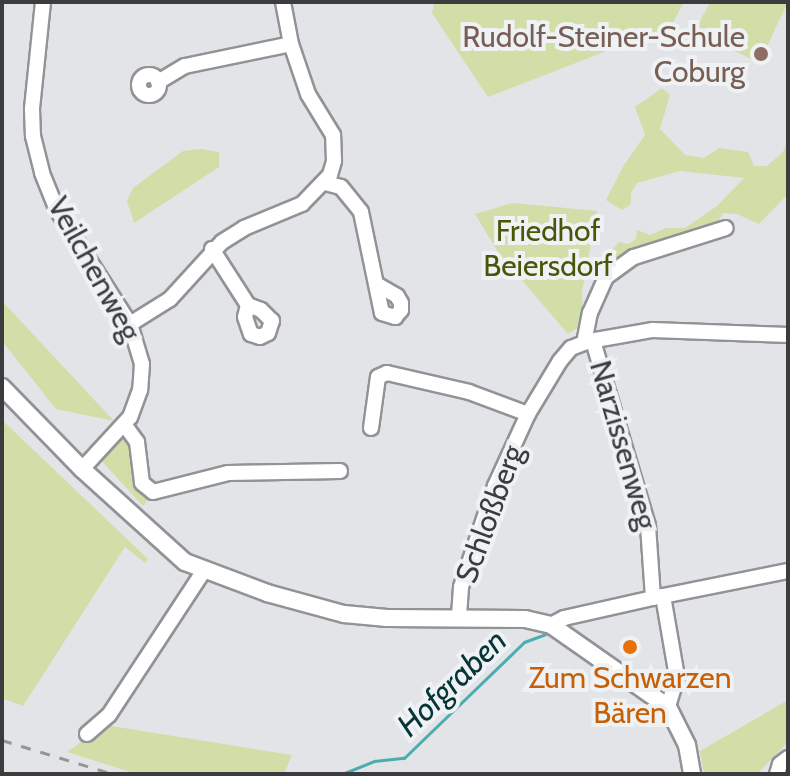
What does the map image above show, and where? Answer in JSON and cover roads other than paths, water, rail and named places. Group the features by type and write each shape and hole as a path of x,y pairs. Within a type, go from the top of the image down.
{"street":[{"name":"Veilchenweg","path":"43,2 32,109 33,136 42,173 57,210 130,324 142,364 136,404 124,424 82,469"},
{"path":"130,324 170,299 212,249 244,228 302,204 325,183 334,161 333,135 324,116 311,103 291,44 283,2"},
{"path":"158,82 185,66 291,44"},
{"path":"325,183 341,187 361,212 378,285"},
{"path":"726,228 634,257 606,277 590,313 588,342 653,330 788,335"},
{"path":"212,249 248,305"},
{"name":"Schloßberg","path":"459,616 461,587 495,486 528,414 560,361 571,348 588,342"},
{"name":"Narzissenweg","path":"588,342 648,526 658,597 677,677 668,707"},
{"name":"Schloßberg","path":"371,428 378,377 387,373 469,392 528,414"},
{"path":"4,389 159,542 203,572 344,614 387,618 459,616 525,619 551,625 668,707 687,745 692,774"},
{"path":"124,424 137,442 142,483 153,492 228,473 340,471"},
{"path":"551,625 564,618 788,571"},
{"path":"87,734 109,715 203,572"},
{"path":"777,774 780,764 788,758"}],"waterway":[{"name":"Hofgraben","path":"342,774 374,761 404,758 524,642 546,634"}],"railway":[{"path":"2,740 113,774"}],"place":[{"name":"Rudolf-Steiner-Schule Coburg","path":"761,54"},
{"name":"Zum Schwarzen Bären","path":"630,647"}],"park label":[{"name":"Friedhof Beiersdorf","path":"548,248"}]}
